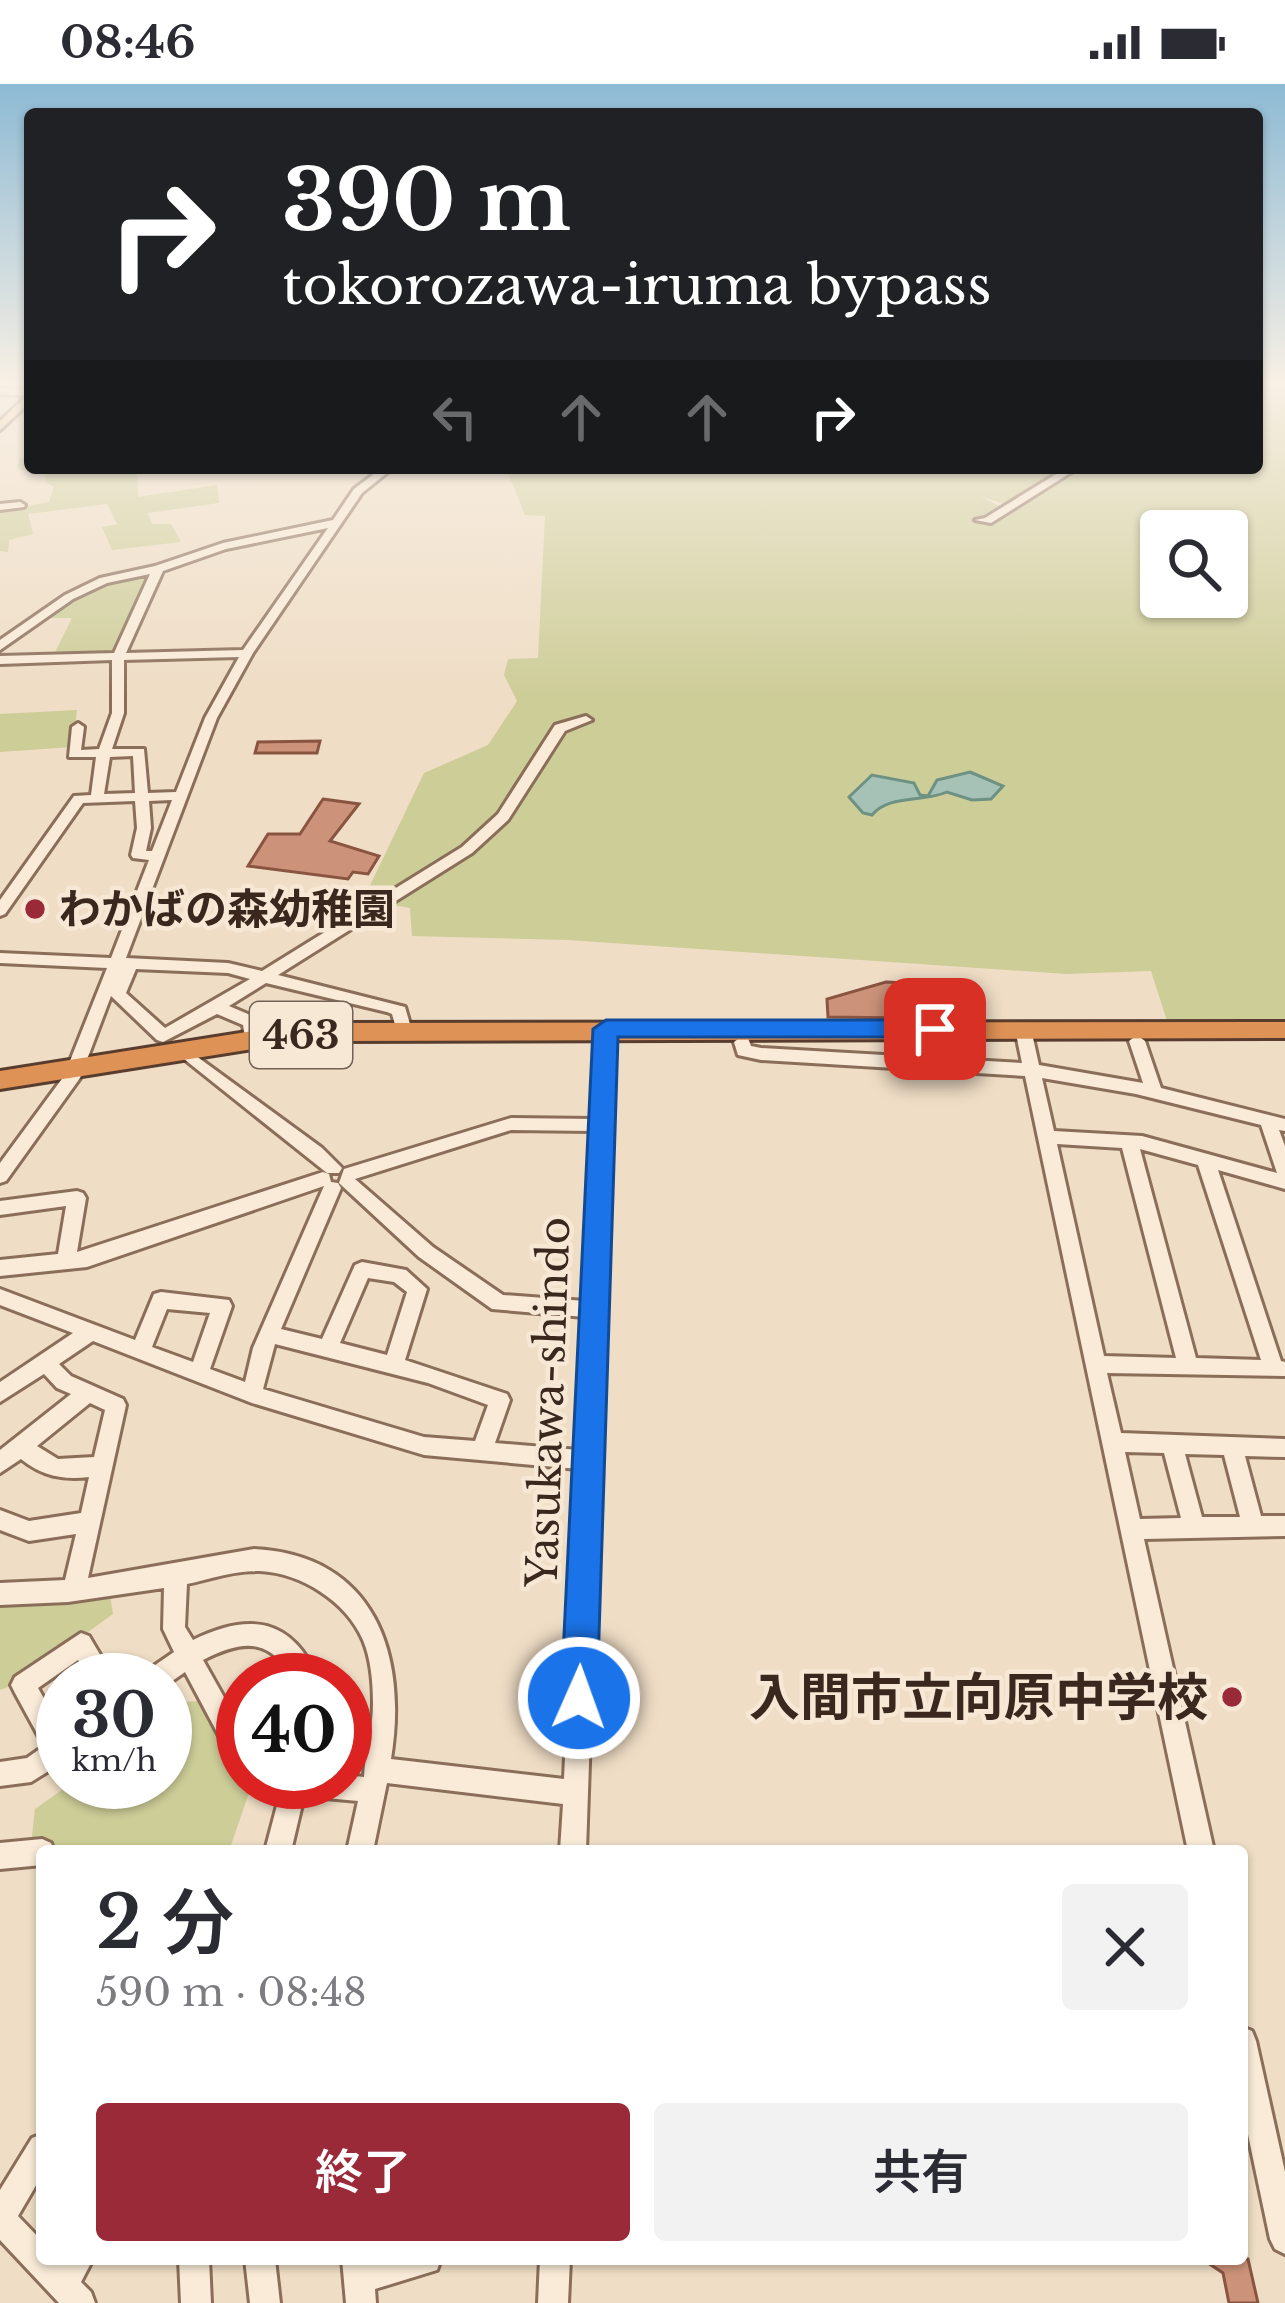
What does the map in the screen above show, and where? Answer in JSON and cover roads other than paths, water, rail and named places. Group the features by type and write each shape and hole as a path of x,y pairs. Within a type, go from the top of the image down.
{"highway":[{"name":"463","path":"0,1080 343,1044 606,1035 742,1042 1285,1030"},
{"name":"463","path":"0,1090 252,1040 404,1031 1285,1041"}],"street":[{"path":"0,1176 74,1074 121,965 156,856 211,718 247,653 360,490"},
{"path":"980,520 987,521 1038,490"},
{"path":"0,507 20,505"},
{"path":"0,646 85,588 223,546 339,522"},
{"path":"97,799 104,751 118,713 118,657 158,569"},
{"path":"0,661 247,653"},
{"path":"121,965 118,994 163,1036 466,850 503,817 560,728 586,720"},
{"path":"78,727 74,754 139,752 144,828 138,855 156,856"},
{"path":"0,911 79,799 180,796"},
{"path":"0,958 192,965 266,976 399,1011 404,1031"},
{"path":"216,1007 251,1022 252,1040"},
{"name":"Yasukawa-shindo","path":"573,1845 606,1035"},
{"path":"1025,1035 1200,1845"},
{"path":"1137,1041 1154,1094"},
{"path":"742,1042 744,1051 761,1054 1032,1070 1154,1094 1277,1124 1285,1171"},
{"path":"192,1059 235,1095 297,1134 337,1178 426,1252 499,1303 594,1310"},
{"path":"0,1268 66,1262 144,1242 229,1208 511,1124 601,1125"},
{"path":"1045,1137 1129,1142 1285,1182"},
{"path":"1129,1142 1187,1366"},
{"path":"1096,1364 1280,1369 1207,1161"},
{"path":"252,1394 268,1334 337,1178"},
{"path":"0,1208 77,1198 66,1262"},
{"path":"328,1348 362,1270 399,1275 417,1289 394,1364"},
{"path":"0,1297 252,1394 424,1446 587,1460"},
{"path":"140,1352 161,1300 222,1306 199,1373"},
{"path":"0,1393 88,1333"},
{"path":"268,1334 394,1364 500,1400 481,1452"},
{"path":"45,1362 64,1382 116,1405 75,1587"},
{"path":"0,1463 88,1393"},
{"path":"1113,1442 1285,1448"},
{"path":"1172,1444 1194,1528"},
{"path":"22,1446 42,1466 56,1472 101,1466"},
{"path":"1232,1446 1253,1527"},
{"path":"0,1520 29,1531 89,1522"},
{"path":"1132,1529 1285,1526"},
{"path":"0,1594 176,1575 252,1560 276,1562 315,1576 347,1599 373,1636 385,1679 386,1717 361,1845"},
{"path":"176,1575 174,1628 187,1653"},
{"path":"190,1653 225,1634 251,1634 292,1653"},
{"path":"192,1661 216,1705"},
{"path":"36,1676 23,1685 36,1707"},
{"path":"0,1774 36,1766"},
{"path":"374,1780 575,1793"},
{"path":"279,1845 285,1809"},
{"path":"0,1856 36,1853"},
{"path":"1248,2063 1278,2173 1285,2239"},
{"path":"36,2158 0,2218 36,2249"},
{"path":"194,2265 196,2303"},
{"path":"261,2265 265,2303"},
{"path":"359,2280 407,2265"},
{"path":"554,2303 555,2265"}],"place":[{"name":"わかばの森幼稚園","path":"35,909"},
{"name":"入間市立向原中学校","path":"1232,1697"}]}
